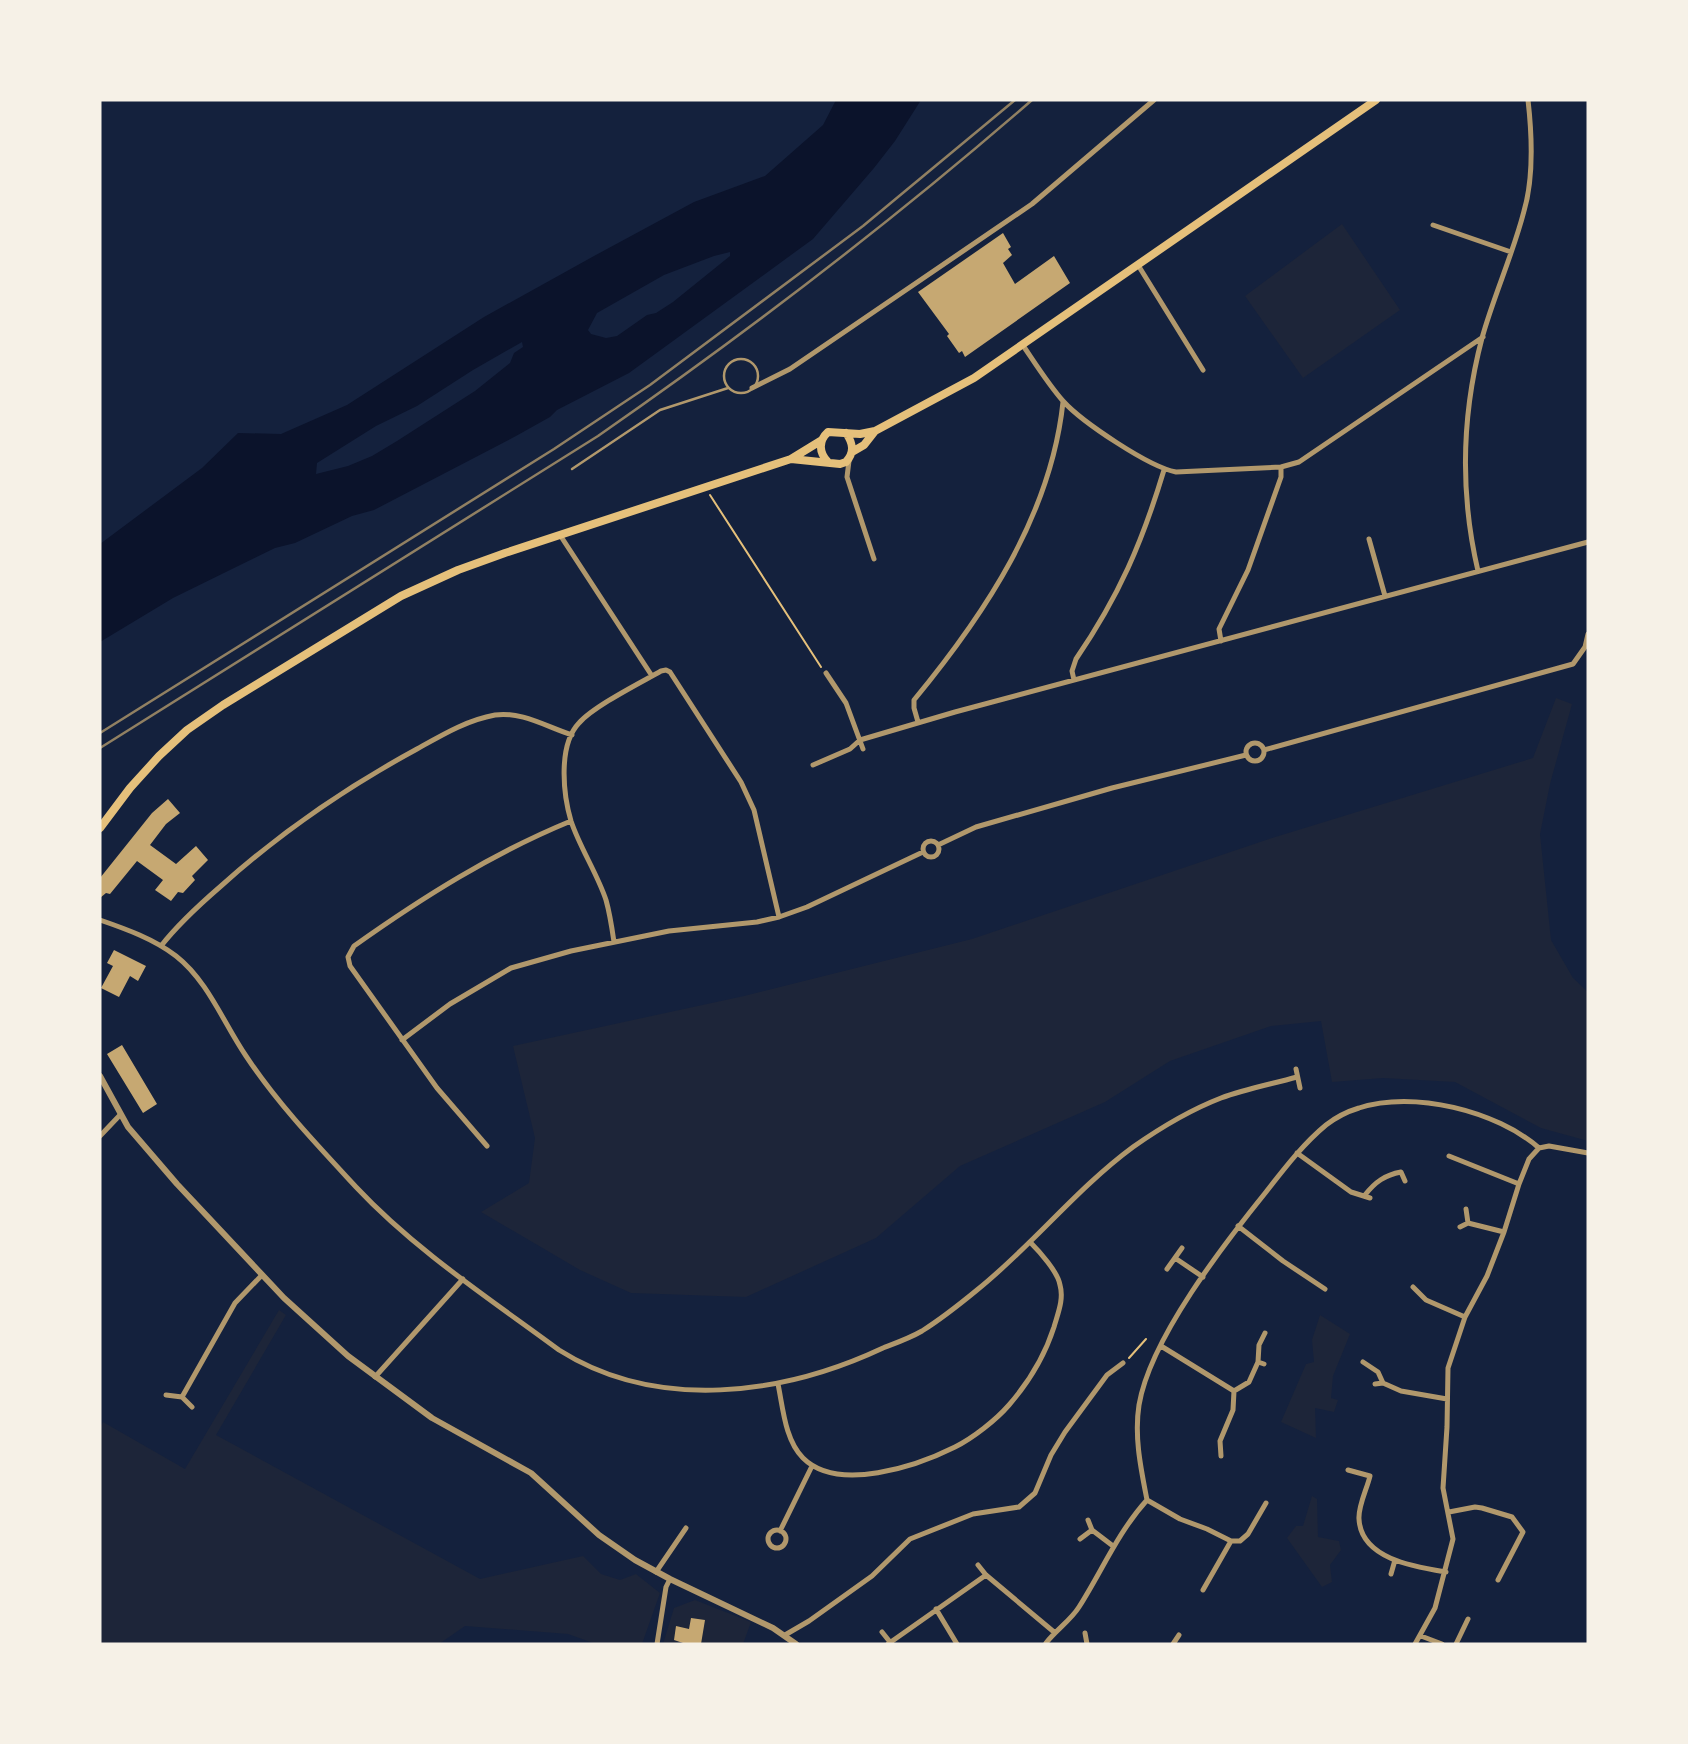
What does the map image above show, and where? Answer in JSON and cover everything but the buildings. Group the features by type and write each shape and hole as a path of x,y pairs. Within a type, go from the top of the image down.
{"main road":[{"path":"791,459 843,463 876,431 962,386 1376,100"},
{"path":"100,828 130,788 187,730 223,705 410,592 458,570 791,459 822,440 828,432 876,431"},
{"path":"846,433 851,442 851,456"},
{"path":"822,440 822,454 831,463"}],"street":[{"path":"752,388 801,362 1032,204 1154,100"},
{"path":"1478,571 1467,513 1466,463 1472,383 1483,337 1525,209 1530,164 1528,100"},
{"path":"1433,225 1511,252"},
{"path":"1138,265 1203,370"},
{"path":"1022,344 1063,402 1145,461 1164,470 1176,472 1281,467 1299,462 1483,337"},
{"path":"918,722 914,700 982,611 1022,539 1045,485 1056,447 1063,402"},
{"path":"851,456 847,477 874,559"},
{"path":"831,463 847,477"},
{"path":"1221,640 1219,629 1248,570 1281,477 1281,467"},
{"path":"1074,680 1072,671 1076,659 1123,582 1147,526 1164,470"},
{"path":"560,535 652,676"},
{"path":"1369,539 1385,596"},
{"path":"813,765 850,749 860,740 918,722 1588,542"},
{"path":"1264,750 1565,667 1573,664 1586,648 1588,634"},
{"path":"614,942 606,900 571,821 565,788 566,752 578,724 661,671 670,672 741,782 754,810 779,917"},
{"path":"826,673 846,703 863,749"},
{"path":"161,946 178,924 243,866 321,807 384,767 463,724 497,715 516,715 572,735"},
{"path":"1252,743 1261,745 1264,750 1262,758 1257,761 1252,761 1246,755 1247,746 1252,743"},
{"path":"939,845 976,827 1112,788 1246,755"},
{"path":"487,1146 437,1088 349,966 348,957 354,946 414,903 528,839 571,821"},
{"path":"932,840 939,845 939,852 933,857 926,856 923,852 926,841 932,840"},
{"path":"402,1040 450,1004 511,968 571,951 669,931 757,922 779,917 807,907 923,852"},
{"path":"102,921 161,946 177,956 190,969 247,1059 304,1129 358,1189 414,1241 581,1363 623,1379 660,1388 706,1391 778,1384 850,1364 922,1331 978,1289 1134,1147 1181,1117 1222,1098 1297,1077"},
{"path":"1296,1069 1300,1088"},
{"path":"100,1076 120,1115 177,1184 262,1275 333,1343 432,1418 531,1473 599,1535 656,1572 785,1634 796,1644"},
{"path":"1266,1503 1248,1534 1240,1541 1231,1541 1180,1519 1147,1500 1139,1462 1139,1404 1161,1346 1177,1317 1238,1226 1297,1153 1328,1124 1357,1108 1379,1103 1405,1102 1452,1107 1485,1116 1539,1147 1549,1146 1588,1153"},
{"path":"100,1136 120,1115"},
{"path":"1415,1644 1422,1636 1435,1608 1453,1539 1443,1488 1448,1368 1465,1317 1487,1276 1529,1159 1539,1147"},
{"path":"1297,1153 1351,1192 1367,1197 1378,1181 1388,1175 1401,1172 1405,1181"},
{"path":"1449,1156 1519,1184"},
{"path":"1455,1168 1458,1160"},
{"path":"1466,1209 1468,1223"},
{"path":"1460,1227 1468,1223 1504,1232"},
{"path":"1238,1226 1325,1289"},
{"path":"778,1384 794,1447 812,1466 835,1474 888,1471 956,1447 1008,1407 1031,1376 1049,1342 1061,1307 1060,1284 1030,1242"},
{"path":"1167,1269 1182,1248"},
{"path":"1175,1258 1203,1277"},
{"path":"182,1397 234,1303 262,1275"},
{"path":"375,1377 463,1279"},
{"path":"1413,1287 1426,1300 1465,1317"},
{"path":"1234,1391 1249,1382 1261,1364 1259,1345 1265,1333"},
{"path":"1161,1346 1234,1391"},
{"path":"1363,1362 1378,1373 1379,1384 1447,1399"},
{"path":"785,1634 809,1621 872,1576 910,1539 973,1514 1019,1507 1035,1493 1051,1455 1065,1432 1107,1375 1123,1363"},
{"path":"1221,1456 1220,1441 1233,1410 1234,1391"},
{"path":"166,1395 182,1397 192,1407"},
{"path":"780,1531 812,1466"},
{"path":"1349,1470 1370,1476 1359,1518 1363,1535 1374,1548 1395,1560 1418,1568 1446,1573"},
{"path":"1046,1643 1077,1610 1132,1516 1147,1500"},
{"path":"1449,1512 1482,1508 1512,1517 1523,1532 1532,1533"},
{"path":"1258,1518 1266,1522"},
{"path":"1088,1520 1092,1530 1113,1546"},
{"path":"656,1572 686,1528"},
{"path":"1080,1539 1092,1530"},
{"path":"1498,1580 1523,1532"},
{"path":"1203,1590 1231,1541"},
{"path":"1391,1574 1395,1560"},
{"path":"978,1565 986,1575 1054,1632"},
{"path":"882,1632 889,1643 986,1575"},
{"path":"657,1644 666,1587 670,1579"},
{"path":"936,1609 957,1644"},
{"path":"1455,1644 1468,1619"},
{"path":"1085,1633 1087,1644"},
{"path":"1172,1644 1179,1635"},
{"path":"1422,1636 1442,1644"}],"lane":[{"path":"741,360 752,363 757,379 752,388 743,393 729,388 725,383 725,372 731,363 741,360"},
{"path":"572,469 660,410 729,388"}],"path":[{"path":"705,486 826,673"},
{"path":"1123,1363 1146,1339"}],"shaded area":[{"path":"836,100 921,100 895,141 813,239 629,373 374,510 352,516 295,543 275,548 173,598 100,642 100,544 202,468 238,433 281,434 347,405 484,317 594,256 694,202 765,176 823,125","holes":["730,252 730,256 673,302 656,313 647,315 617,336 606,338 591,334 588,330 597,313 664,275","522,342 523,347 514,353 510,363 475,391 397,441 348,466 316,474 317,463"]},
{"path":"1342,224 1400,310 1303,378 1245,296"},
{"path":"1556,698 1572,704 1550,784 1540,834 1551,940 1573,978 1588,992 1588,1141 1541,1128 1455,1082 1383,1078 1332,1082 1321,1021 1271,1026 1170,1061 1105,1102 960,1166 876,1238 746,1297 631,1293 580,1270 481,1212 529,1183 535,1138 513,1046 744,996 972,939 1272,838 1533,758"},
{"path":"279,1310 286,1315 216,1435 480,1579 583,1556 601,1574 620,1580 636,1574 660,1593 642,1644 596,1644 568,1634 465,1626 439,1644 100,1644 100,1428 103,1422 185,1469"},
{"path":"1320,1315 1350,1334 1333,1376 1331,1398 1338,1400 1334,1412 1315,1408 1316,1438 1281,1422 1306,1364 1314,1362 1312,1340"},
{"path":"1312,1496 1317,1499 1318,1537 1339,1541 1341,1550 1330,1565 1332,1582 1322,1587 1287,1538 1296,1526 1303,1526"},
{"path":"695,1600 751,1622 743,1644 663,1644 674,1608"}],"railway":[{"path":"100,733 554,449 650,385 863,226 1015,100"},
{"path":"100,748 598,436 820,274 1032,100"}]}
